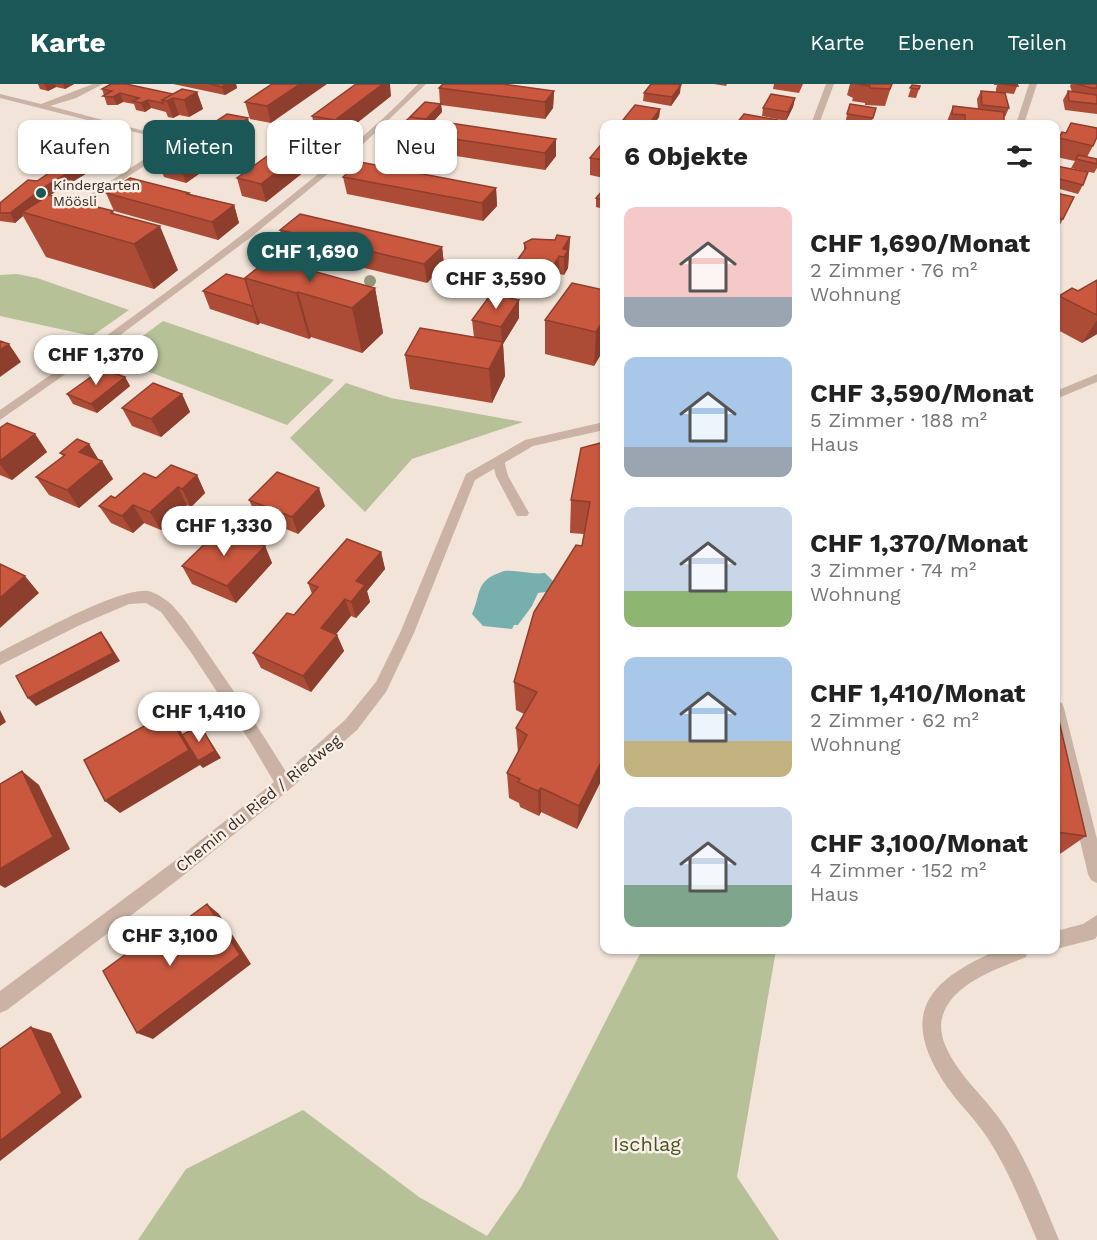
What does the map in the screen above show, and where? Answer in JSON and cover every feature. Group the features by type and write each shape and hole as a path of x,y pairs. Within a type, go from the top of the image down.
{"street":[{"path":"42,106 73,96 99,84"},
{"path":"0,416 224,255 325,173 422,84"},
{"path":"816,120 830,84"},
{"path":"1021,120 1033,84"},
{"path":"0,96 178,141 82,203"},
{"path":"1060,392 1097,378"},
{"name":"Chemin du Ried / Riedweg","path":"0,1003 177,869 284,784 351,725 381,687 408,633 470,477 530,443 600,427"},
{"path":"498,460 502,476 522,513"},
{"path":"0,659 75,621 128,598 148,597 166,608 195,646 257,738 284,784"},
{"path":"1060,724 1097,874"},
{"path":"1060,939 1088,932 1097,924"},
{"path":"1011,954 958,979 935,1005 930,1018 930,1030 934,1046 944,1065 993,1128 1016,1164 1048,1240"}],"green space":[{"path":"17,274 37,278 129,310 92,336 0,316 0,275"},
{"path":"163,321 334,380 287,425 113,358"},
{"path":"346,383 391,398 523,422 412,459 365,512 290,438"},
{"name":"Ischlag","path":"640,954 775,954 737,1177 779,1240 138,1240 186,1169 303,1110 419,1197 487,1236 521,1187"}],"water":[{"path":"504,571 545,573 554,582 546,598 546,592 538,593 532,606 518,625 514,625 512,629 483,626 472,614 481,588 488,579"}],"building":[{"path":"111,84 126,84 173,94 162,100 163,103 148,100 141,103 133,101 139,98 120,93 113,97 103,96 112,91 102,89"},
{"path":"209,84 227,84 222,87"},
{"path":"272,84 300,84 267,106 245,102"},
{"path":"356,84 383,84 335,120 312,116"},
{"path":"443,84 502,84 554,91 545,102 439,88"},
{"path":"651,84 681,85 672,97 644,93"},
{"path":"857,84 892,84 890,89 870,88 870,86"},
{"path":"1076,84 1097,84 1097,88 1092,88"},
{"path":"912,85 920,86 919,89 910,88"},
{"path":"182,89 197,92 184,100 173,98 167,101 162,100"},
{"path":"981,91 1005,93 1009,108 982,105"},
{"path":"1068,91 1097,95 1097,104 1069,101"},
{"path":"771,94 795,98 788,112 763,108"},
{"path":"425,102 441,104 426,119 410,117"},
{"path":"850,104 876,108 873,118 847,114"},
{"path":"635,105 660,109 652,120 623,120"},
{"path":"953,106 1004,112 1004,120 965,120 965,115 952,114"},
{"path":"227,114 248,118 245,120 218,120"},
{"path":"744,114 778,120 739,120"},
{"path":"410,117 430,120 407,120"},
{"path":"1071,123 1097,128 1097,137 1093,146 1060,138 1062,132 1066,133"},
{"path":"457,124 556,139 545,153 457,139"},
{"path":"600,146 600,159 590,158"},
{"path":"1078,155 1097,159 1097,164 1076,159"},
{"path":"267,156 267,174 274,174 261,184 237,178 242,174 255,174 255,165"},
{"path":"363,163 375,165 375,174 423,174 496,188 482,203 343,177 346,174 363,174"},
{"path":"1060,167 1088,172 1083,185 1060,179"},
{"path":"48,174 66,174 44,187 10,213 0,213 0,203 28,180 37,181"},
{"path":"130,178 234,205 212,222 106,193"},
{"path":"1060,194 1074,197 1063,219 1060,218"},
{"path":"49,195 113,211 111,213 160,226 134,244 22,212"},
{"path":"300,214 442,247 424,264 280,230"},
{"path":"557,235 570,237 563,249 568,250 564,257 559,256 548,275 511,269 526,248 524,243 532,239 555,240"},
{"path":"269,259 375,288 352,308 245,278"},
{"path":"226,274 245,279 252,306 203,291"},
{"path":"1097,280 1097,315 1060,296 1072,288 1078,291"},
{"path":"572,283 600,289 600,326 596,332 545,320"},
{"path":"491,294 519,300 501,327 472,320"},
{"path":"420,328 503,342 489,369 405,355"},
{"path":"0,341 9,344 0,350"},
{"path":"102,369 125,377 91,404 67,394"},
{"path":"153,383 182,394 151,419 122,408"},
{"path":"7,423 35,434 0,461 0,428"},
{"path":"77,439 89,444 79,452 102,461 67,490 36,477 65,455 60,453"},
{"path":"600,443 600,764 579,806 541,788 538,791 518,782 520,779 507,773 527,735 516,728 537,692 514,682 534,612 576,545 582,546 590,502 571,500 581,448"},
{"path":"171,465 197,475 182,489 178,487 150,512 133,505 122,516 99,506 111,496 115,498 144,473 156,478"},
{"path":"277,472 319,488 292,517 249,500"},
{"path":"221,528 265,546 227,586 182,566"},
{"path":"347,539 381,552 356,581 365,585 351,602 345,599 321,628 337,635 303,676 253,653 287,613 294,615 318,587 308,583"},
{"path":"0,564 25,576 0,598"},
{"path":"101,632 113,653 28,698 16,676"},
{"path":"167,713 189,750 105,801 84,760"},
{"path":"200,725 215,751 198,761 182,735"},
{"path":"1060,725 1086,836 1060,833"},
{"path":"22,771 53,837 0,869 0,784"},
{"path":"207,904 240,955 137,1033 103,971 159,930 162,937"},
{"path":"31,1027 62,1093 0,1141 0,1049"}],"place":[{"name":"Kindergarten Möösli","path":"41,193"}]}
